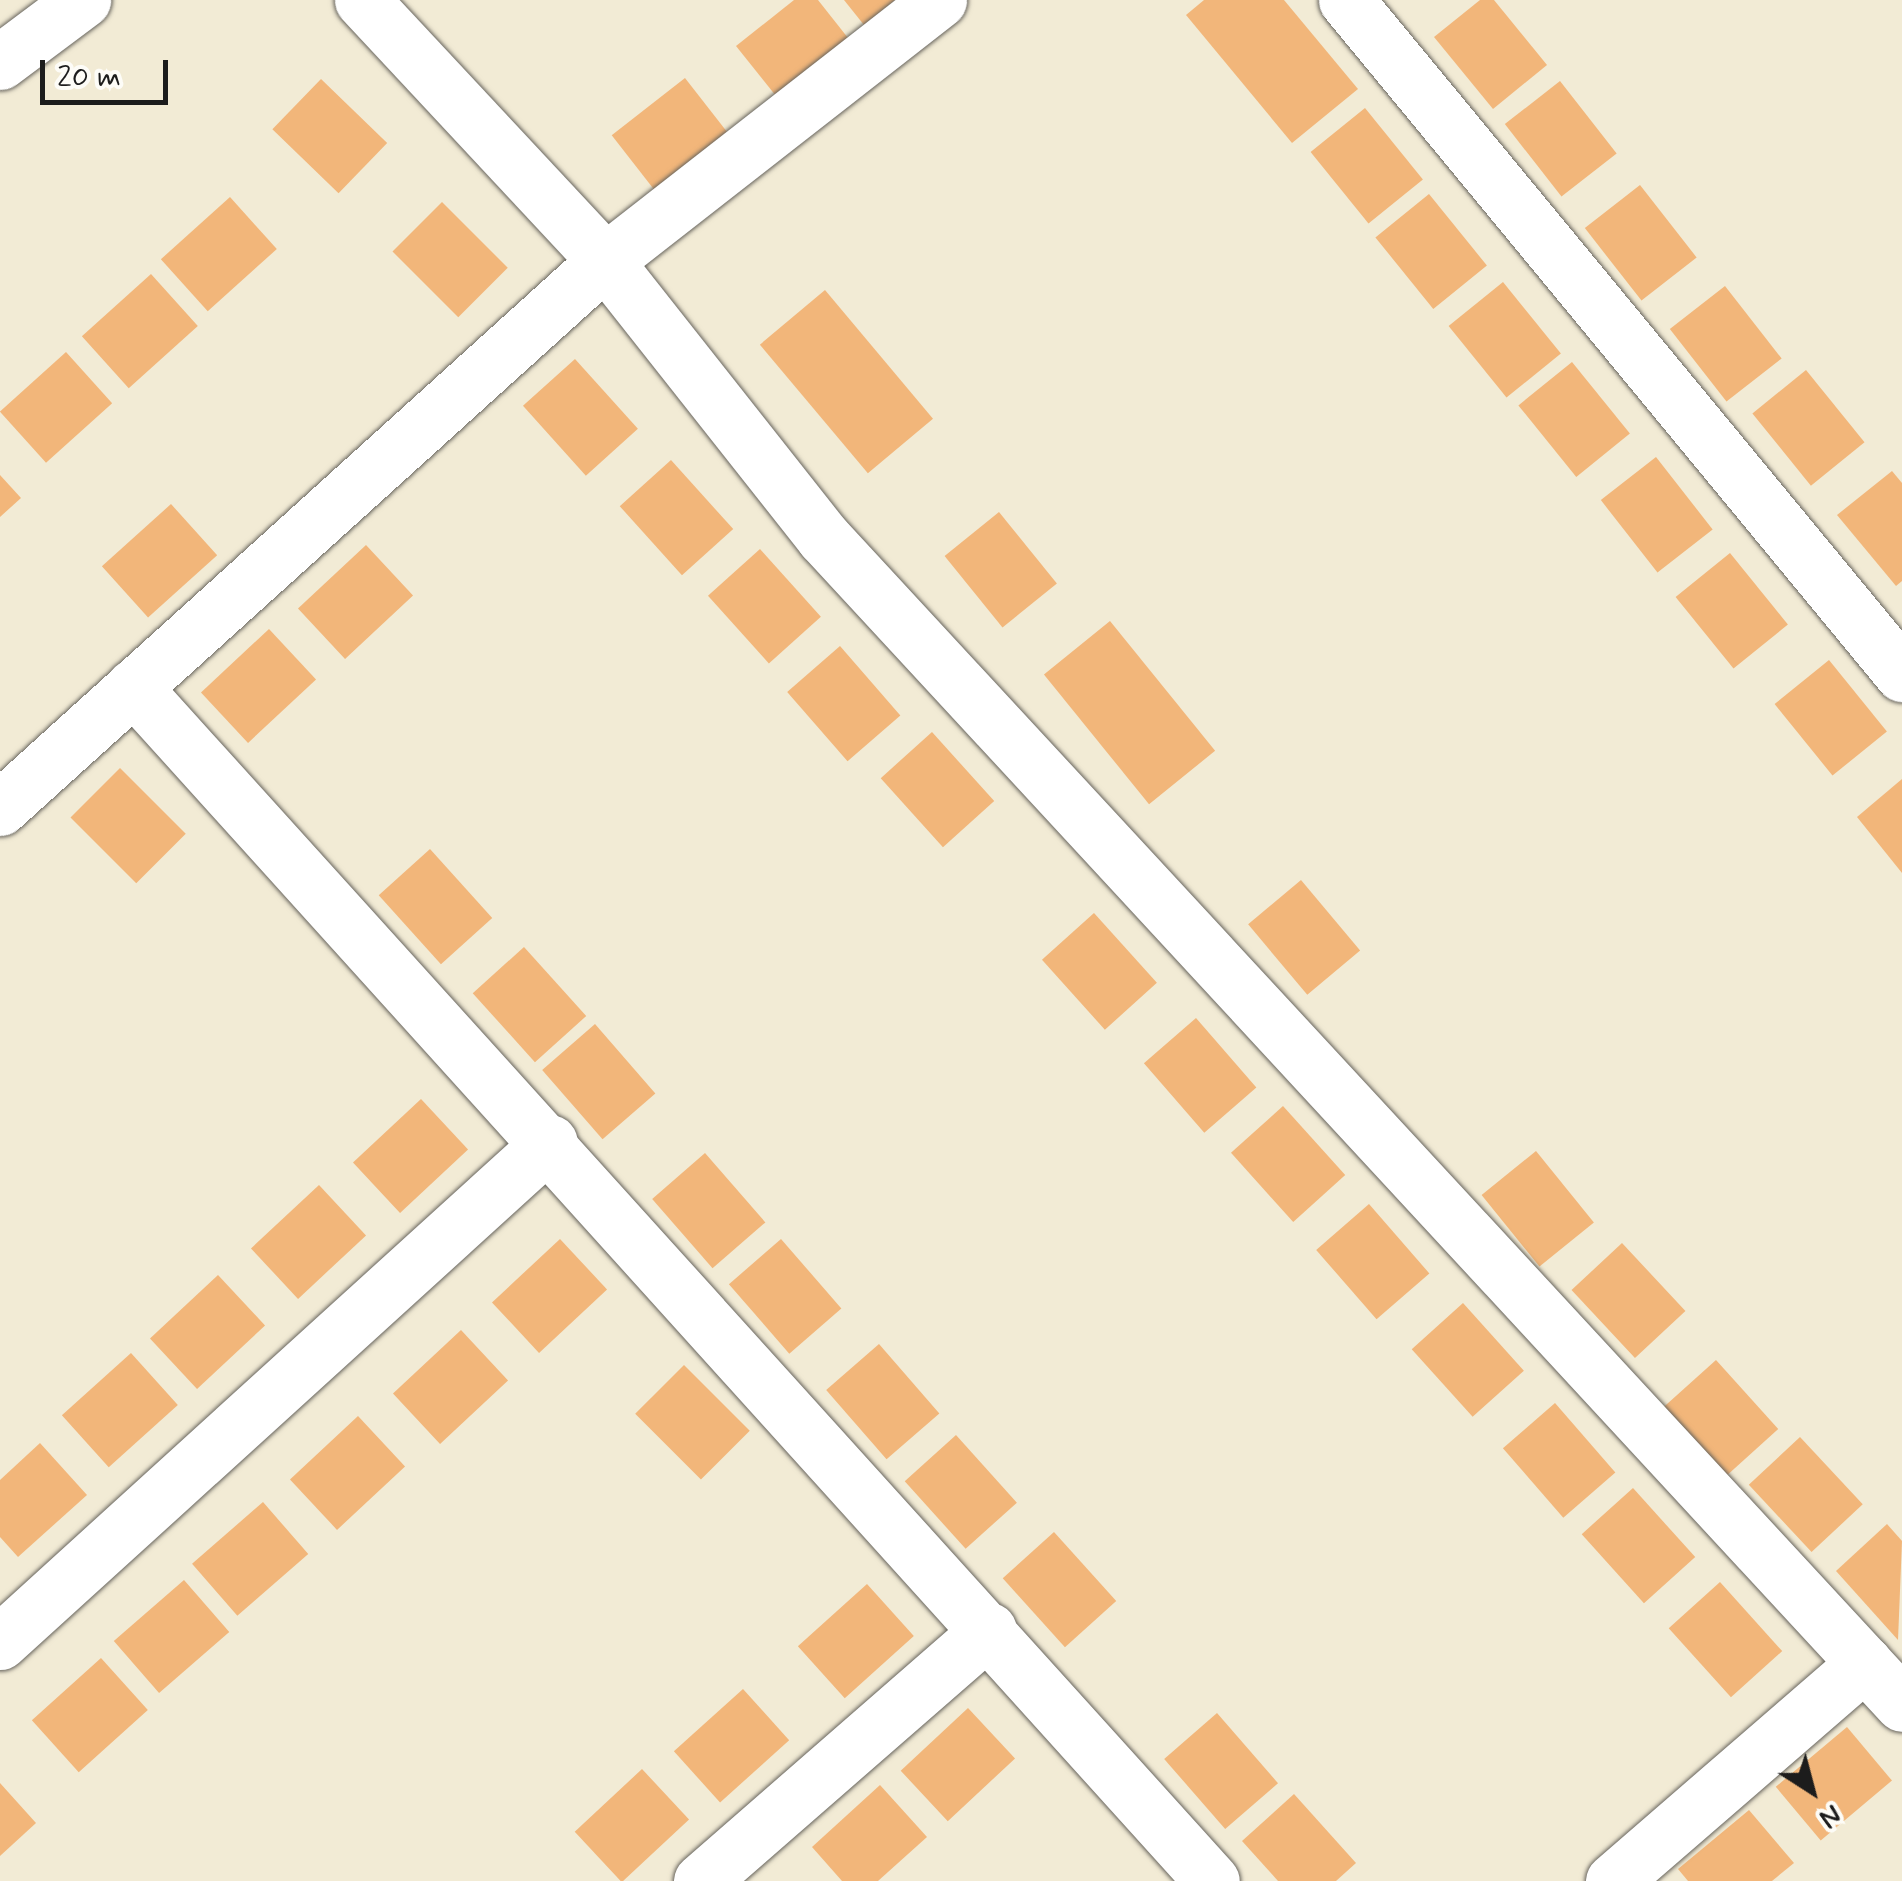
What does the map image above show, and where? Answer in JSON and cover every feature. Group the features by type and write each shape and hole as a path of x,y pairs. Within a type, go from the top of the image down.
{"street":[{"path":"0,62 83,0"},
{"path":"362,0 604,261 823,538 1902,1704"},
{"path":"0,808 604,261 940,0"},
{"path":"1346,0 1902,674"},
{"path":"133,687 550,1142 1212,1881"},
{"path":"0,1642 550,1142"},
{"path":"700,1881 989,1630"},
{"path":"1613,1881 1865,1663"}],"building":[{"path":"794,0 818,0 852,43 780,101 736,46"},
{"path":"844,0 895,0 864,25"},
{"path":"1204,0 1284,0 1358,89 1292,143 1186,15"},
{"path":"1480,0 1494,0 1547,65 1493,109 1434,37"},
{"path":"685,78 728,133 655,190 612,135"},
{"path":"321,79 387,143 339,193 272,129"},
{"path":"1560,81 1617,153 1561,197 1505,124"},
{"path":"1365,108 1423,179 1368,224 1311,152"},
{"path":"1640,185 1697,257 1641,301 1585,228"},
{"path":"1429,194 1487,265 1433,309 1375,237"},
{"path":"230,197 277,249 208,311 161,259"},
{"path":"442,202 508,268 458,317 393,251"},
{"path":"151,274 198,326 129,388 82,336"},
{"path":"1503,282 1561,353 1506,398 1449,326"},
{"path":"1725,286 1782,358 1726,402 1670,329"},
{"path":"825,290 933,419 868,473 760,345"},
{"path":"66,352 112,403 46,463 0,411"},
{"path":"575,359 638,429 586,476 523,406"},
{"path":"1572,362 1630,433 1576,477 1518,405"},
{"path":"1806,370 1865,442 1811,486 1752,413"},
{"path":"1656,457 1713,529 1657,573 1601,500"},
{"path":"671,460 733,529 682,575 620,506"},
{"path":"1892,471 1902,483 1902,581 1896,586 1837,515"},
{"path":"0,475 21,498 0,517"},
{"path":"171,504 217,555 148,618 102,566"},
{"path":"999,512 1057,583 1002,628 945,556"},
{"path":"366,545 413,595 345,659 298,608"},
{"path":"760,549 821,617 769,663 708,596"},
{"path":"1730,553 1788,624 1733,669 1676,597"},
{"path":"1110,621 1215,751 1149,804 1044,674"},
{"path":"269,629 316,679 248,743 201,692"},
{"path":"840,646 900,715 848,761 787,692"},
{"path":"1829,660 1887,731 1832,776 1775,704"},
{"path":"932,732 994,801 943,847 881,778"},
{"path":"120,768 186,834 136,883 71,817"},
{"path":"1902,779 1902,873 1857,817"},
{"path":"430,849 492,918 441,964 379,895"},
{"path":"1301,880 1360,950 1307,995 1248,924"},
{"path":"1094,913 1157,983 1105,1030 1042,960"},
{"path":"524,947 586,1016 535,1062 473,993"},
{"path":"1196,1018 1256,1087 1204,1133 1144,1063"},
{"path":"595,1024 655,1093 603,1139 542,1070"},
{"path":"421,1099 468,1149 400,1213 353,1162"},
{"path":"1283,1106 1345,1175 1293,1222 1231,1153"},
{"path":"1536,1151 1594,1222 1539,1267 1482,1195"},
{"path":"705,1153 765,1222 713,1268 652,1199"},
{"path":"319,1185 366,1235 298,1299 251,1248"},
{"path":"1369,1204 1429,1273 1377,1319 1316,1250"},
{"path":"560,1239 607,1289 539,1353 492,1302"},
{"path":"781,1239 841,1308 789,1354 729,1284"},
{"path":"1622,1243 1685,1311 1635,1358 1572,1290"},
{"path":"218,1275 265,1325 197,1389 150,1338"},
{"path":"1463,1303 1524,1371 1473,1417 1412,1349"},
{"path":"461,1330 508,1380 440,1444 393,1393"},
{"path":"879,1344 939,1413 887,1459 826,1390"},
{"path":"131,1353 178,1405 109,1467 62,1415"},
{"path":"1716,1360 1778,1429 1726,1476 1664,1407"},
{"path":"684,1365 750,1431 701,1480 635,1414"},
{"path":"1555,1403 1615,1472 1563,1518 1503,1448"},
{"path":"358,1416 405,1466 337,1530 290,1479"},
{"path":"956,1435 1017,1503 966,1549 905,1481"},
{"path":"1800,1437 1863,1504 1812,1552 1749,1485"},
{"path":"40,1443 87,1495 18,1557 0,1537 0,1480"},
{"path":"1633,1488 1695,1557 1644,1603 1582,1534"},
{"path":"263,1502 308,1554 237,1616 192,1564"},
{"path":"1887,1524 1902,1541 1898,1640 1836,1571"},
{"path":"1054,1532 1116,1601 1065,1647 1003,1578"},
{"path":"184,1580 229,1632 159,1693 114,1641"},
{"path":"1720,1582 1782,1651 1731,1697 1669,1628"},
{"path":"867,1584 914,1636 845,1698 798,1646"},
{"path":"101,1658 148,1710 79,1772 32,1720"},
{"path":"743,1689 789,1740 720,1803 674,1751"},
{"path":"968,1708 1015,1758 948,1821 901,1771"},
{"path":"1217,1713 1278,1783 1225,1829 1164,1759"},
{"path":"1847,1727 1892,1781 1821,1840 1776,1787"},
{"path":"642,1769 689,1819 623,1881 575,1832"},
{"path":"0,1783 36,1823 0,1856"},
{"path":"880,1785 927,1837 878,1881 842,1881 812,1847"},
{"path":"1294,1794 1356,1863 1336,1881 1278,1881 1242,1841"},
{"path":"1749,1810 1794,1863 1772,1881 1688,1881 1678,1869"}]}
